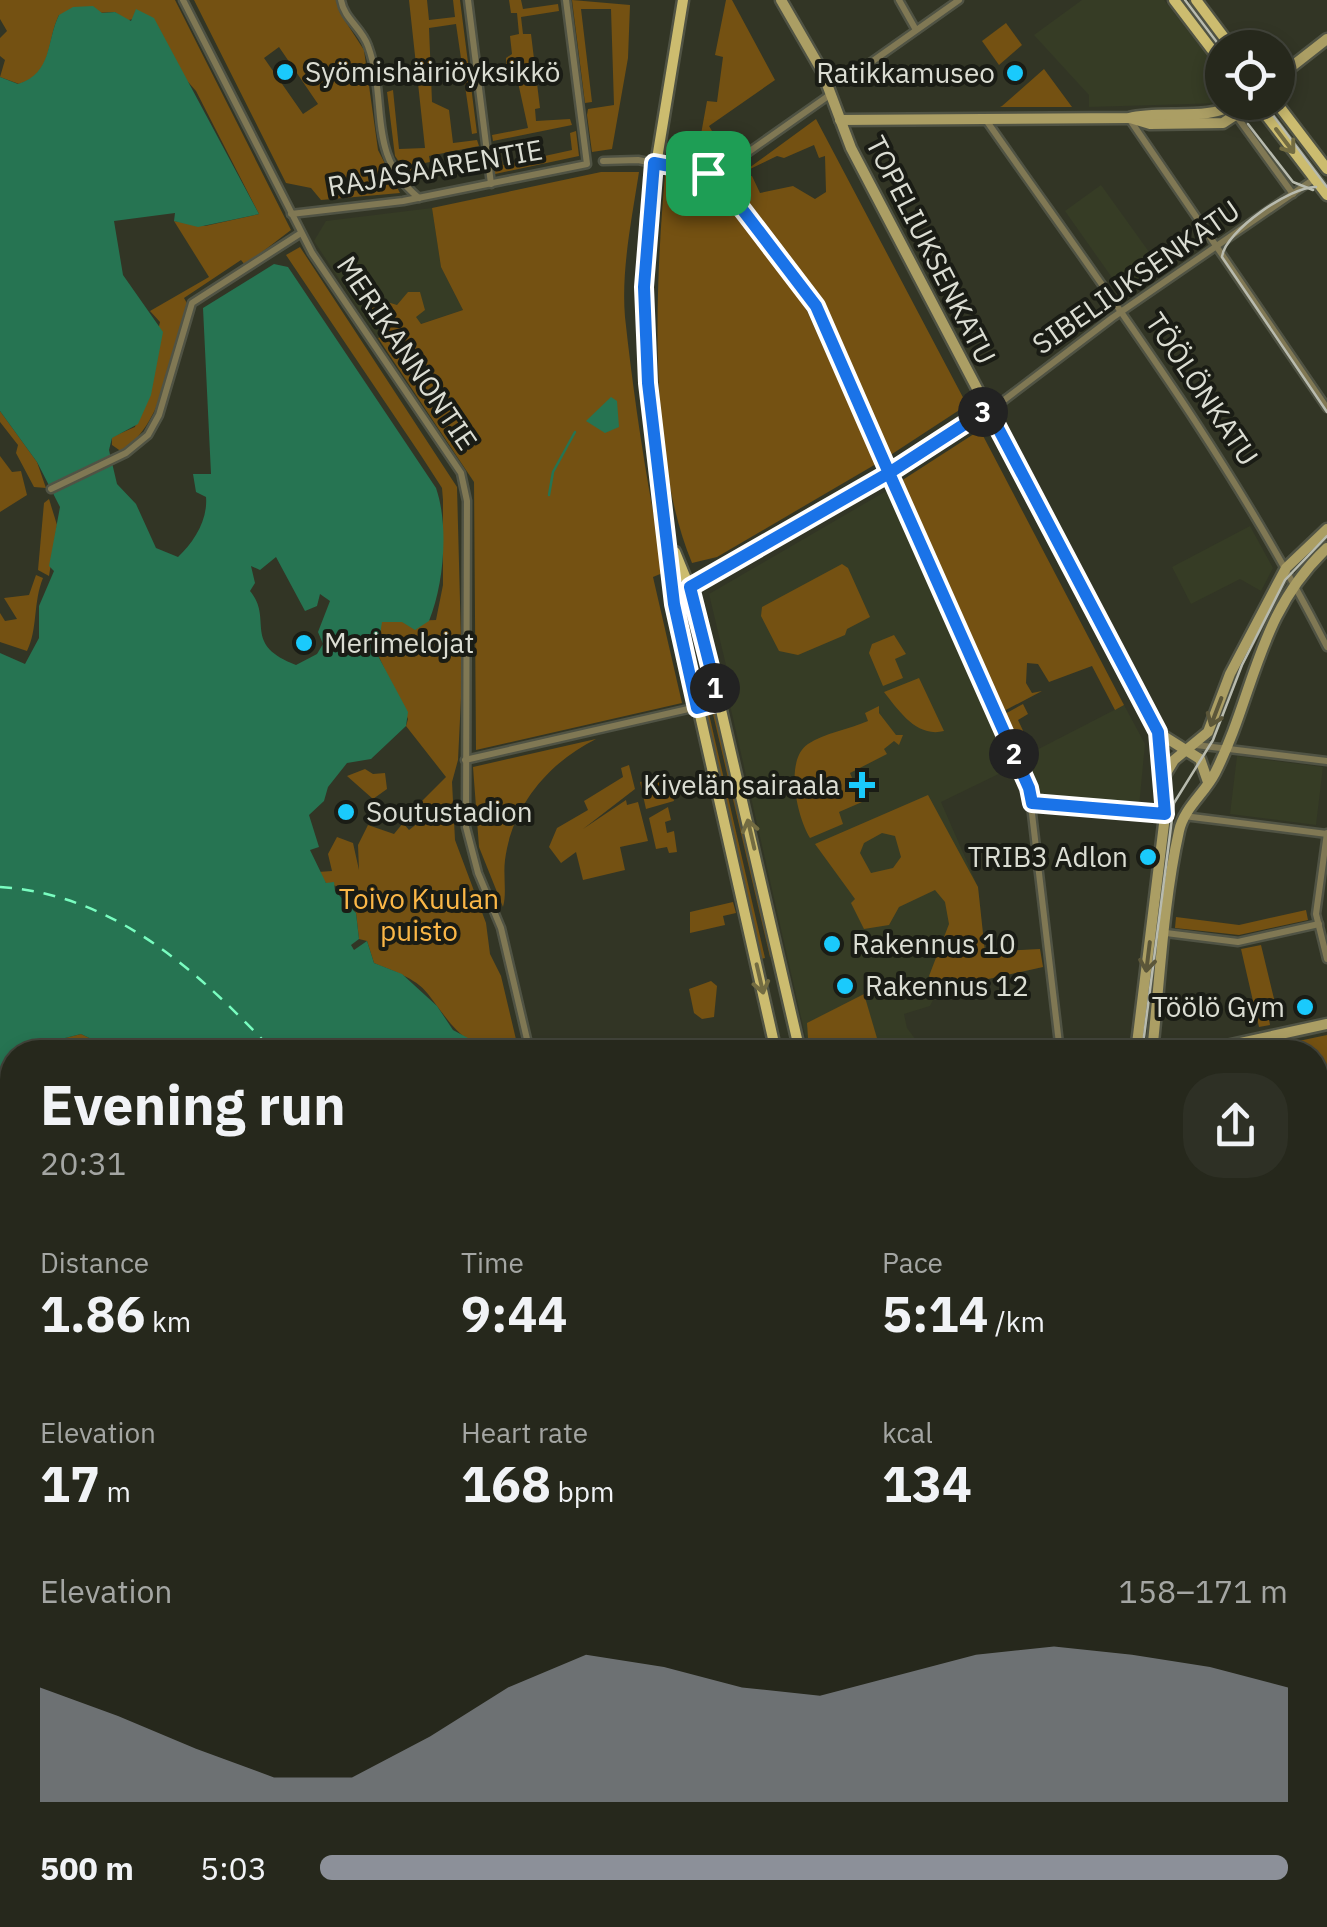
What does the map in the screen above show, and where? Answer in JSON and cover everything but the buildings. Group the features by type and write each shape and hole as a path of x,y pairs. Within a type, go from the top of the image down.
{"main road":[{"path":"683,0 654,163 645,244 645,336 652,434 674,593 697,708 773,1040"},
{"name":"TOPELIUKSENKATU","path":"780,0 1158,732 1165,775 1165,814 1137,1040"},
{"path":"1174,0 1205,41"},
{"path":"1196,0 1218,30"},
{"path":"1295,62 1327,39"},
{"path":"840,120 1129,118 1150,124 1226,120"},
{"path":"1270,120 1327,195"},
{"path":"1290,120 1327,169"},
{"path":"1165,775 1208,732 1230,674 1286,568 1327,529"},
{"path":"669,537 690,587 797,1040"},
{"path":"1153,1040 1183,816 1208,782 1224,749 1253,666 1294,584 1327,548"},
{"path":"1158,732 1192,748 1203,762 1208,782"},
{"path":"1165,814 1183,816"},
{"path":"1254,1040 1327,1024"}],"street":[{"name":"MERIKANNONTIE","path":"183,0 301,233 462,473 467,501 468,839 501,928 527,1040"},
{"path":"341,0 344,12 359,27 372,58 388,162 399,180 419,198"},
{"path":"468,0 490,184"},
{"name":"RAJASAARENTIE","path":"291,214 419,198 586,164 566,0"},
{"path":"898,0 916,30"},
{"path":"853,76 959,0"},
{"path":"716,175 831,94"},
{"path":"1129,118 1327,408"},
{"name":"TÖÖLÖNKATU","path":"986,119 1204,429 1326,644"},
{"path":"1243,120 1293,194"},
{"path":"603,161 654,163 716,175 816,306 1029,788 1059,1040"},
{"name":"SIBELIUKSENKATU","path":"674,593 889,473 988,409 1314,179"},
{"path":"52,489 144,440 159,415 192,303 301,233"},
{"path":"465,760 719,702"},
{"path":"1192,748 1327,761"},
{"path":"1032,803 1165,814"},
{"path":"1183,816 1327,833 1319,924 1327,959"},
{"path":"1166,934 1238,942 1319,924"}],"shaded area":[{"path":"1082,0 1164,0 1205,53 1205,104 1089,107 1089,95 1034,35"},
{"path":"93,6 102,13 115,12 131,21 136,9 154,18 259,214 198,227 174,221 175,213 114,221 123,275 163,332 151,395 138,424 112,438 109,450 117,484 136,504 156,548 178,557 205,514 206,497 196,492 193,474 211,474 203,308 274,264 288,267 436,488 443,555 429,621 415,630 402,622 382,622 377,654 408,712 406,726 371,759 347,763 328,787 324,801 309,815 319,847 310,850 326,883 334,882 335,891 356,913 359,939 351,945 354,950 367,941 374,963 402,974 437,1006 453,1030 472,1040 94,1040 81,1034 64,1040 0,1040 0,653 25,664 39,638 39,606 54,571 49,566 60,507 37,462 0,411 0,77 18,84 37,72 47,55 59,15 73,7","holes":["276,557 305,611 317,606 320,594 330,601 318,632 323,644 317,654 296,665 279,657 269,649 261,631 260,612 250,591 255,583 251,566 260,570"]},
{"path":"1101,185 1162,270 1125,296 1065,211"},
{"path":"432,208 441,267 463,310 378,338 314,241 326,221"},
{"path":"611,397 617,401 619,427 605,433 586,421"},
{"name":"Kivelän sairaala","path":"888,490 1013,767 941,802 978,887 985,952 1040,949 1043,967 938,990 930,1006 904,1014 907,1028 916,1040 806,1040 730,705 735,703 709,594"},
{"path":"1250,526 1273,568 1261,591 1240,579 1191,604 1172,567"},
{"path":"1124,705 1145,744 1139,807 1039,795 1023,757"},
{"path":"1237,756 1323,767 1316,825 1230,814"}],"green space":[{"path":"0,0 175,0 291,230 245,265 241,260 184,298 188,305 158,404 137,438 122,452 112,445 112,437 135,427 160,322 150,311 209,277 174,221 205,226 259,214 196,91 133,19 125,21 115,12 59,15 44,64 19,84 0,77 5,60 0,56 0,38 7,31 0,19"},
{"path":"194,0 337,0 340,13 364,50 378,150 400,193 321,200 311,188 286,183","holes":["279,47 318,104 303,114 264,58"]},
{"path":"409,0 427,0 429,20 455,17 453,0 460,0 477,133 472,134 456,24 429,28 432,102 449,110 453,143 477,140 479,146 429,156 430,162 414,165 412,181 395,156 387,92 393,90 399,149 425,148"},
{"path":"509,0 521,0 523,9 558,4 559,11 521,17 523,34 531,34 540,108 535,109 536,121 570,119 572,125 493,141 492,135 528,128 514,64 506,64 506,58 512,54 510,36 519,34 517,13 511,13"},
{"path":"572,0 630,5 628,58 612,149 592,152 587,115 588,109 614,105 611,9 581,9 592,102 585,103"},
{"path":"726,0 732,0 775,80 709,126 724,151 706,164 696,162 707,101 717,102 723,57 715,55"},
{"path":"1006,23 1022,45 999,65 982,41"},
{"path":"1044,69 1072,107 1000,107 1002,106"},
{"path":"816,119 967,405 889,456 822,303 730,182","holes":["814,145 819,158 825,156 826,192 815,199 793,186 760,193 752,176 747,177 746,171 777,156 784,158"]},
{"path":"576,131 579,156 495,174 493,150 499,148 503,165 572,150 570,133"},
{"path":"601,172 639,172 626,263 625,317 665,572 653,577 682,703 476,750 474,482 378,338 383,336 368,310 384,301 397,305 408,292 420,292 425,310 416,317 421,324 463,310 441,267 432,208"},
{"path":"665,175 714,188 772,257 807,311 876,464 717,557 692,563 678,521 661,424 658,320"},
{"name":"Toivo Kuulan puisto","path":"300,247 457,487 462,678 458,760 452,782 455,840 486,923 490,954 501,976 516,1040 469,1040 454,1028 417,983 374,963 367,941 359,939 356,913 336,886 326,883 318,872 332,871 328,854 337,837 353,843 359,870 358,845 368,825 394,834 403,823 409,830 418,823 411,812 446,777 406,726 408,719 378,655 381,622 436,620 443,585 443,500 442,488 286,255"},
{"path":"0,411 37,462 46,488 34,487 16,453 18,445 0,422"},
{"path":"980,430 1124,705 1115,710 1092,666 1049,682 1038,664 1027,663 1026,683 1032,693 1042,691 1002,712 901,481"},
{"path":"0,456 12,472 21,471 27,495 0,512"},
{"path":"49,499 57,525 49,576 38,570 44,503"},
{"path":"842,564 848,568 870,617 847,629 845,635 798,655 779,651 761,616 762,607"},
{"path":"36,575 43,578 27,651 0,642 0,613 5,621 17,619 4,598 29,595"},
{"path":"894,635 906,654 895,659 903,678 883,686 869,653 872,644"},
{"path":"919,678 944,731 917,727 884,692"},
{"path":"1023,704 1028,714 1018,720 1033,752 1023,757 1003,715"},
{"path":"879,706 879,713 896,735 903,735 899,745 894,741 884,749 887,754 850,773 862,802 839,812 843,824 810,838 795,789 796,762 801,752 822,737 868,721 865,713"},
{"path":"717,713 774,956 770,957 713,714"},
{"path":"709,714 765,958 761,959 705,715"},
{"path":"596,739 563,760 524,804 509,840 503,907 479,847 473,767"},
{"path":"629,765 635,789 583,829 626,800 627,805 638,802 648,841 620,847 625,870 583,880 576,852 561,863 549,847 557,828 588,810 584,801 623,777 621,768"},
{"path":"365,769 373,774 385,773 387,789 373,799 347,776"},
{"path":"668,776 674,801 646,809 640,782"},
{"path":"928,795 978,887 985,952 1040,949 1043,967 938,990 929,976 949,924 945,902 935,890 899,907 889,925 864,929 851,903 855,899 815,844","holes":["882,833 895,836 901,857 893,868 871,873 860,853 864,843"]},
{"path":"668,807 671,820 665,822 667,833 674,831 677,852 669,853 667,847 656,849 649,818"},
{"path":"733,902 736,913 723,916 725,925 690,933 690,912"},
{"path":"1306,910 1308,920 1239,935 1175,928 1176,917 1239,925"},
{"path":"1261,945 1276,1007 1267,1009 1270,1025 1259,1027 1241,949"},
{"path":"711,981 717,986 714,1017 702,1019 694,1013 689,989"},
{"path":"864,994 878,1040 808,1040 807,1023"},
{"path":"81,1034 94,1040 64,1040"}],"waterway":[{"path":"549,495 553,472 575,432"}],"ferry route":[{"path":"0,887 42,893 118,921 185,967 262,1040"}],"tram line":[{"path":"1185,0 1208,30"},
{"path":"1277,120 1327,187"},
{"path":"1248,124 1293,182 1313,190"},
{"path":"1316,187 1291,194 1246,223 1226,246 1222,257 1327,412"},
{"path":"1144,1040 1174,803 1213,740 1242,665 1285,580 1327,536"}],"place":[{"name":"Syömishäiriöyksikkö","path":"285,72"},
{"name":"Ratikkamuseo","path":"1015,73"},
{"name":"Merimelojat","path":"304,643"},
{"name":"Kivelän sairaala","path":"862,785"},
{"name":"Soutustadion","path":"346,812"},
{"name":"TRIB3 Adlon","path":"1148,857"},
{"name":"Rakennus 10","path":"832,944"},
{"name":"Rakennus 12","path":"845,986"},
{"name":"Töölö Gym","path":"1305,1007"}],"route":[{"path":"708,173 654,163 644,287 652,434 669,537 674,604 697,708 719,702 690,587 889,473 1029,788 1032,803 1165,814 1165,775 1158,732 988,409 889,473 816,306 716,175 708,173"}]}
